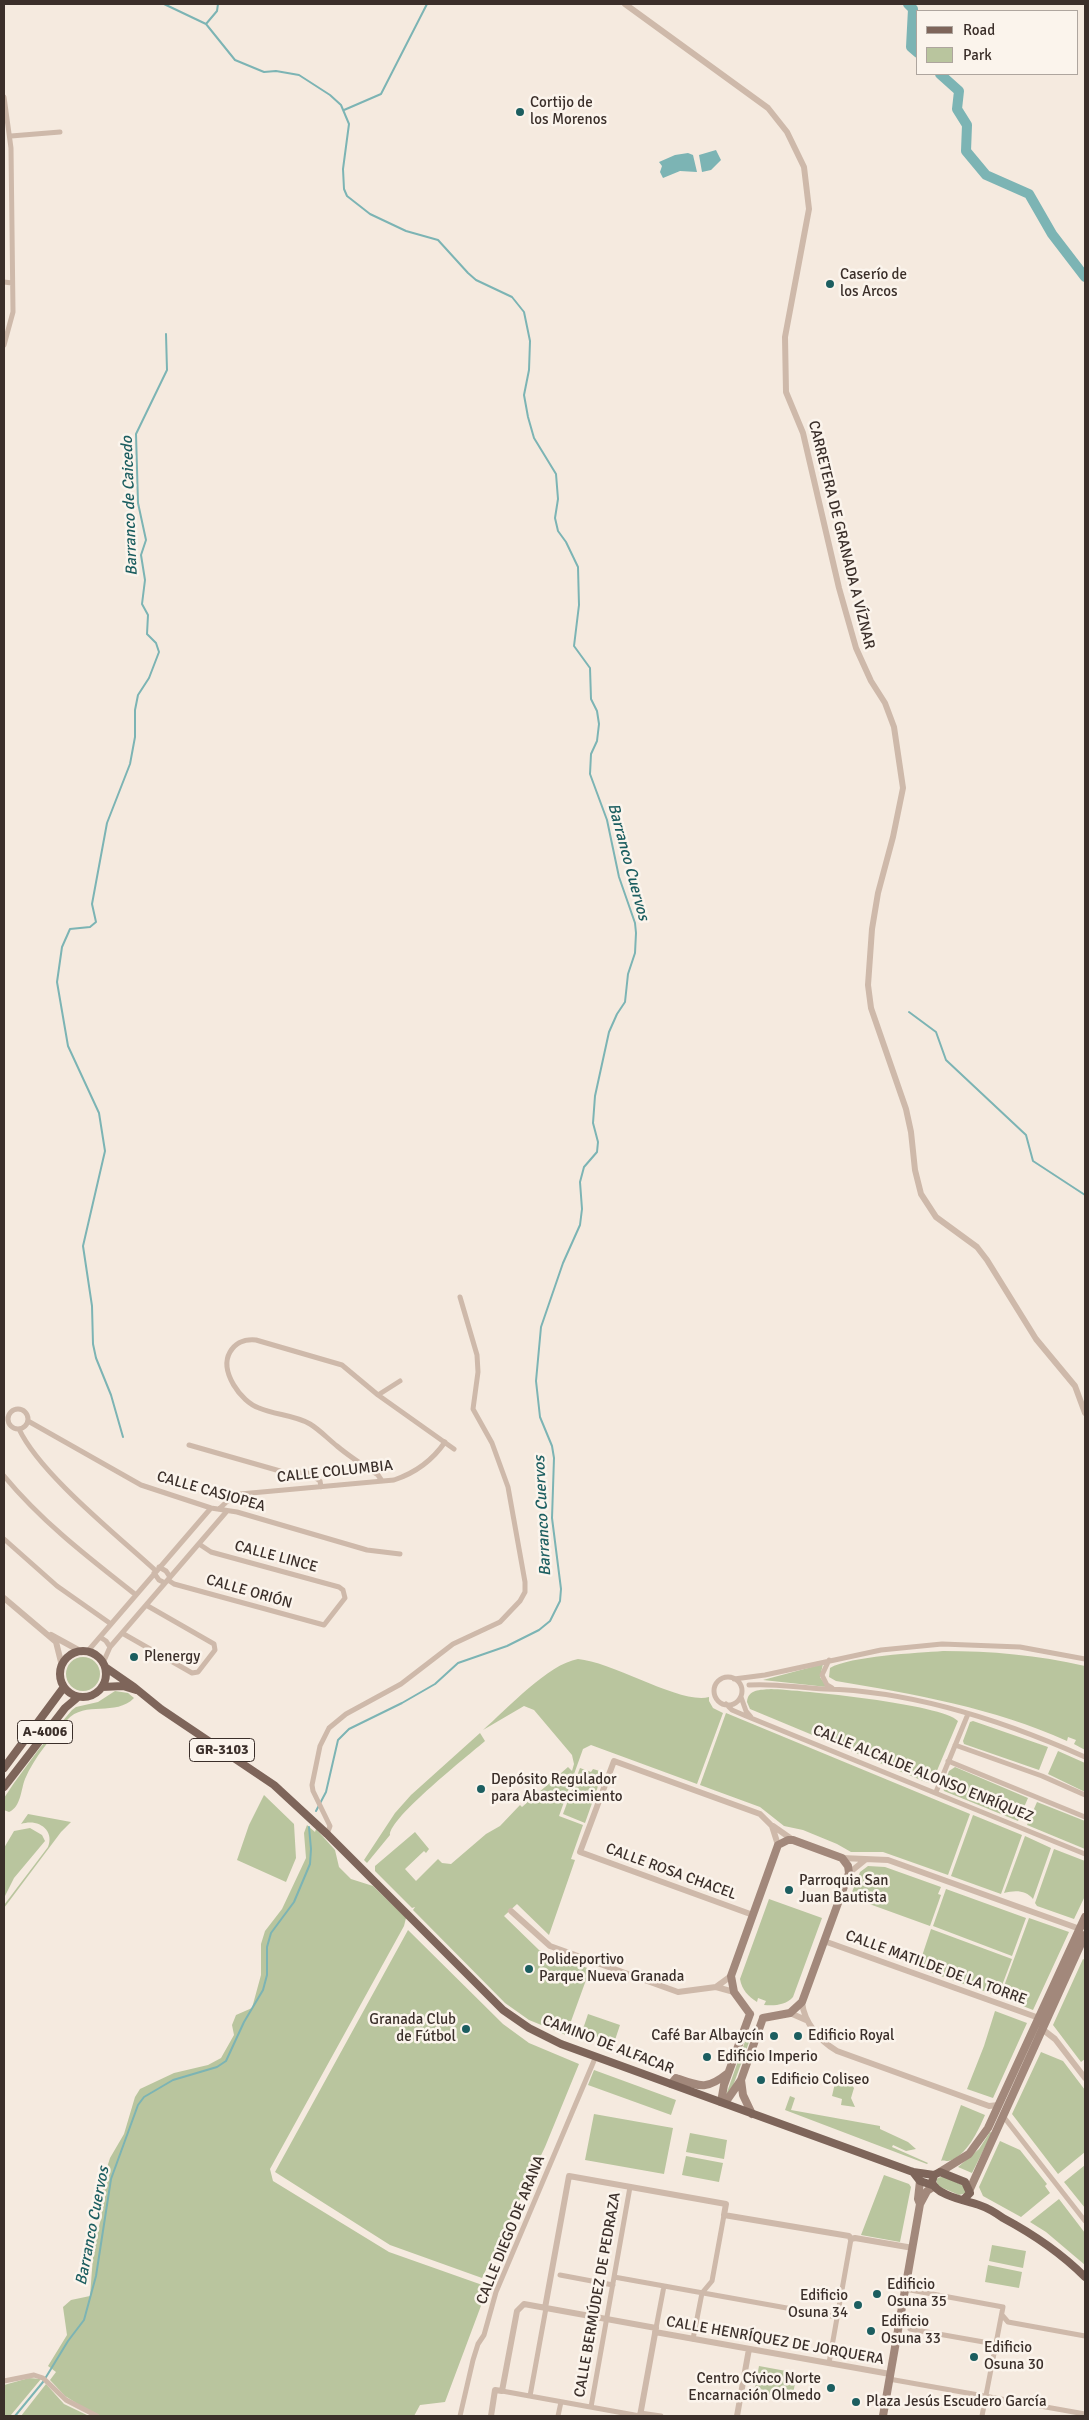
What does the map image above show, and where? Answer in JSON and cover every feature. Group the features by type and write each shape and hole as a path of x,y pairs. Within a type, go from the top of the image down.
{"main road":[{"name":"GR-3103","path":"84,1652 94,1654 104,1665 127,1681 136,1690"},
{"path":"62,1666 70,1656 84,1652"},
{"path":"102,1687 105,1681 104,1665"},
{"name":"GR-3103","path":"62,1666 61,1673 64,1686"},
{"path":"64,1686 78,1697"},
{"name":"A-4006","path":"4,1768 64,1686"},
{"name":"GR-3103","path":"78,1697 92,1696 102,1687 123,1686 136,1690"},
{"name":"CAMINO DE ALFACAR","path":"136,1690 176,1720 258,1773 327,1834 503,2010 543,2036 934,2179"},
{"name":"A-4006","path":"4,1787 64,1708 78,1697"},
{"path":"759,2026 752,2027 734,1992 730,1976 778,1846 788,1840 793,1840 842,1858 848,1866 849,1873 802,2002 790,2013 763,2018"},
{"path":"963,2200 970,2191 999,2115 1042,2029 1084,1935 1085,1917"},
{"path":"922,2183 934,2179 975,2148 999,2115 1000,2105 1039,2018 1084,1935"},
{"path":"723,2103 728,2072 749,2018 758,2012 763,2018"},
{"path":"723,2103 741,2080 763,2018"},
{"path":"671,2084 676,2078 693,2084 708,2086 728,2072"},
{"path":"741,2080 743,2095 752,2114"},
{"path":"913,2172 922,2183"},
{"path":"934,2179 965,2182 980,2205"},
{"path":"934,2179 963,2200 980,2205 1045,2243 1085,2277"},
{"path":"883,2416 920,2204 934,2179"},
{"path":"920,2204 918,2199 922,2183"}],"street":[{"name":"CARRETERA DE GRANADA A VÍZNAR","path":"624,4 768,108 787,132 804,168 809,209 785,337 786,392 803,432 839,588 856,648 894,727 904,788 878,893 872,929 868,986 871,1008 906,1108 911,1132 915,1170 921,1194 936,1217 977,1248 987,1260 1036,1339 1074,1386 1085,1412"},
{"path":"4,97 11,136 13,312 4,345"},
{"path":"11,136 60,132"},
{"path":"4,282 12,283"},
{"path":"327,1834 330,1826 323,1808 313,1791 313,1775 320,1746 329,1728 336,1720 401,1684 453,1644 500,1622 520,1601 525,1592 526,1582 508,1487 492,1442 473,1409 478,1372 476,1355 460,1297"},
{"path":"382,1482 378,1475 338,1447 312,1425 259,1409 251,1404 230,1379 226,1362 230,1351 238,1343 256,1340 335,1361 378,1395 454,1449"},
{"path":"378,1395 400,1382"},
{"path":"4,1428 6,1420 12,1410 19,1409 25,1412 28,1421 25,1427 19,1429 12,1428 6,1420"},
{"name":"CALLE CASIOPEA","path":"28,1421 141,1485 211,1508 367,1550 400,1554"},
{"path":"19,1429 31,1448 61,1483 157,1571 159,1580 168,1580"},
{"name":"CALLE COLUMBIA","path":"219,1509 234,1496 394,1480 414,1472 424,1465 445,1442"},
{"path":"189,1445 287,1473 308,1473 320,1481 321,1487"},
{"path":"4,1476 32,1509 65,1539 136,1595"},
{"path":"84,1652 100,1637 211,1508"},
{"path":"104,1665 110,1647 227,1511"},
{"path":"4,1539 57,1586 111,1624"},
{"name":"CALLE LINCE","path":"199,1544 211,1552 339,1587 345,1594 345,1598 324,1625"},
{"path":"157,1571 166,1571 168,1580"},
{"name":"CALLE ORIÓN","path":"168,1580 174,1584 324,1625"},
{"name":"GR-3103","path":"4,1598 50,1635 59,1649 62,1666"},
{"path":"122,1633 196,1674 215,1647 146,1605"},
{"name":"GR-3103","path":"50,1635 84,1652"},
{"path":"100,1637 110,1647"},
{"path":"741,1697 734,1704 726,1704 717,1698 716,1686 725,1678 734,1679 765,1675 881,1650 942,1644 1020,1647 1085,1659"},
{"path":"829,1660 822,1675 827,1685 832,1688"},
{"path":"742,1688 765,1675"},
{"path":"734,1679 742,1688 741,1697 746,1711 751,1717"},
{"path":"749,1685 770,1683 832,1688 895,1697 968,1714 1015,1729 1085,1757"},
{"name":"CALLE ALCALDE ALONSO ENRÍQUEZ","path":"726,1704 732,1710 1085,1854"},
{"path":"936,1792 968,1714"},
{"path":"955,1745 1042,1776 1085,1795"},
{"name":"CALLE ROSA CHACEL","path":"753,1915 580,1852 614,1761 760,1814 772,1826"},
{"path":"948,1761 1085,1817"},
{"path":"772,1826 793,1840"},
{"path":"772,1826 778,1846"},
{"path":"842,1858 888,1860 1084,1935"},
{"path":"849,1873 865,1860"},
{"path":"511,1911 541,1939 562,1951 678,1992 716,1987 734,1992"},
{"name":"CALLE MATILDE DE LA TORRE","path":"824,1941 1039,2018"},
{"path":"716,1987 730,1976"},
{"path":"802,2002 806,2020"},
{"path":"790,2013 806,2020 826,2043 838,2051 989,2106 999,2115 1085,2221"},
{"path":"1042,2029 1055,2039 1085,2078"},
{"name":"CALLE DIEGO DE ARANA","path":"460,2416 473,2360 478,2344 484,2335 496,2292 596,2056"},
{"path":"989,2106 1000,2105"},
{"path":"530,2396 569,2176 726,2204 712,2281 702,2292 693,2339"},
{"name":"CALLE BERMÚDEZ DE PEDRAZA","path":"591,2407 630,2187"},
{"path":"724,2214 848,2236 852,2239 913,2248"},
{"path":"829,2363 852,2239"},
{"path":"560,2275 613,2284"},
{"path":"614,2277 837,2317"},
{"path":"640,2415 664,2286"},
{"path":"905,2289 1003,2307 982,2416"},
{"name":"CALLE HENRÍQUEZ DE JORQUERA","path":"502,2392 517,2311 524,2304 606,2319 693,2339 829,2363 986,2396 1085,2414"},
{"path":"1002,2315 1008,2322 1085,2336"},
{"path":"910,2329 995,2344"},
{"path":"737,2416 749,2349"},
{"path":"4,2381 34,2375 45,2380 66,2400 97,2416"},
{"path":"491,2416 496,2390 640,2415 661,2416"},
{"path":"558,2416 561,2402"}],"green space":[{"path":"943,1651 1014,1654 1085,1666 1085,1750 1074,1744 1076,1740 1068,1737 1067,1741 1039,1729 982,1711 895,1691 836,1681 829,1677 830,1668 852,1661"},
{"path":"83,1657 95,1662 100,1674 95,1686 83,1691 71,1686 66,1674 71,1662"},
{"path":"578,1659 609,1667 682,1695 697,1698 709,1697 713,1708 723,1713 697,1784 591,1745 583,1749 559,1816 583,1825 571,1859 575,1860 549,1935 517,1904 504,1916 539,1950 590,1969 566,2035 529,2020 505,2003 413,1910 415,1907 412,1908 375,1871 375,1866 415,1832 429,1849 426,1853 424,1851 405,1869 416,1881 438,1859 442,1863 451,1864 486,1834 500,1826 520,1805 522,1807 568,1767 572,1771 574,1764 572,1755 534,1710 524,1706 483,1730 541,1678 554,1669"},
{"path":"823,1664 820,1677 827,1687 763,1680"},
{"path":"771,1689 839,1695 900,1704 947,1715 958,1721 933,1780 928,1783 750,1709 747,1702 752,1692"},
{"path":"115,1691 128,1693 134,1698 127,1704 118,1707 83,1711 74,1714 67,1720 49,1740 33,1763 25,1779 16,1806 9,1812 4,1810 4,1798 14,1783 39,1749 72,1710 76,1707 98,1702"},
{"path":"726,1713 970,1814 948,1875 883,1852 851,1852 803,1830 784,1826 760,1807 700,1785"},
{"path":"973,1721 1048,1747 1039,1770 964,1744 963,1741 970,1722"},
{"path":"480,1733 485,1741 415,1801 402,1815 393,1827 390,1835 367,1863 364,1860 395,1813 411,1795"},
{"path":"1058,1751 1085,1763 1085,1792 1048,1774"},
{"path":"955,1767 1028,1798 1018,1821 944,1791 943,1788 949,1771"},
{"path":"580,1768 591,1772 593,1769 603,1772 585,1823 563,1814"},
{"path":"264,1795 294,1824 296,1858 286,1882 237,1860 249,1825"},
{"path":"1037,1802 1085,1821 1085,1849 1027,1825"},
{"path":"28,1814 71,1822 61,1832 4,1908 4,1905 48,1847 50,1841 47,1831 39,1824 21,1824"},
{"path":"973,1815 1022,1835 1001,1894 951,1876"},
{"path":"307,1825 315,1832 316,1829 335,1850 339,1867 351,1879 373,1886 406,1918 404,1926 270,2169 273,2181 389,2252 488,2287 445,2402 420,2405 414,2416 97,2416 65,2396 50,2380 56,2372 48,2366 67,2335 63,2307 71,2300 90,2296 94,2244 101,2219 103,2180 110,2158 124,2134 135,2097 140,2089 174,2073 208,2065 221,2058 234,2035 232,2025 236,2015 252,2008 261,1975 261,1944 265,1931 282,1909 306,1858 304,1833"},
{"path":"30,1828 42,1835 45,1841 14,1878 4,1898 4,1848 14,1831"},
{"path":"1025,1836 1051,1848 1033,1899 1027,1894 1020,1892 1004,1893"},
{"path":"1054,1849 1085,1861 1085,1896 1074,1919 1037,1906 1035,1903"},
{"path":"868,1866 885,1867 941,1887 938,1894 941,1895 930,1926 850,1897 860,1872"},
{"path":"946,1889 1026,1918 1012,1956 933,1926"},
{"path":"769,1899 822,1918 793,1997 784,2003 764,2005 766,2001 758,1998 757,2002 744,1990 740,1979"},
{"path":"1029,1918 1069,1932 1033,2010 1000,1997"},
{"path":"931,1929 1012,1959 998,1996 918,1968"},
{"path":"408,1930 503,2024 529,2043 579,2064 545,2147 482,2278 390,2245 275,2172"},
{"path":"1083,1959 1085,1960 1085,2059 1081,2062 1053,2025"},
{"path":"995,2011 1027,2023 993,2098 967,2089"},
{"path":"588,2014 620,2025 614,2043 582,2032"},
{"path":"748,2033 752,2034 730,2094 726,2095"},
{"path":"1041,2052 1063,2061 1085,2090 1085,2152 1058,2174 1012,2114"},
{"path":"594,2070 676,2100 671,2115 588,2085"},
{"path":"836,2079 851,2084 854,2088 851,2098 855,2107 841,2105 842,2099 832,2096"},
{"path":"790,2096 795,2098 791,2110 880,2126 880,2129 908,2142 916,2149 906,2151 893,2145 892,2147 928,2163 785,2110"},
{"path":"961,2105 985,2115 971,2142 961,2155 955,2159 941,2161"},
{"path":"594,2114 673,2128 664,2174 585,2160"},
{"path":"990,2132 992,2133 972,2173 958,2167 979,2149"},
{"path":"690,2133 727,2140 724,2159 686,2152"},
{"path":"1000,2141 1020,2150 1047,2184 1045,2186 1050,2193 1021,2217 983,2196 979,2187"},
{"path":"686,2156 723,2163 719,2182 682,2175"},
{"path":"1085,2165 1085,2208 1064,2182"},
{"path":"884,2175 909,2184 911,2187 900,2242 861,2235"},
{"path":"943,2176 964,2186 966,2193 959,2195 938,2186 936,2179"},
{"path":"1059,2199 1085,2233 1085,2265 1046,2232 1030,2222"},
{"path":"992,2245 1026,2251 1023,2268 989,2261"},
{"path":"988,2265 1022,2272 1019,2288 985,2282"},
{"path":"759,2366 797,2373 792,2399 754,2392"},
{"path":"29,2378 41,2379 11,2415 4,2416 4,2385"},
{"path":"46,2384 64,2404 89,2416 21,2416"}],"water":[{"path":"716,150 721,160 711,170 702,172 699,155"},
{"path":"688,153 693,155 697,172 680,171 663,178 660,172 662,166 659,162 675,155"}],"waterway":[{"name":"Barranco Cuervos","path":"164,4 206,24 235,60 264,72 276,71 299,75 330,95 341,105 349,124 343,169 344,189 347,196 370,214 406,231 438,240 476,280 512,297 524,312 530,341 529,370 524,395 528,417 534,438 556,474 558,499 555,518 558,531 566,542 578,567 579,605 574,646 590,668 591,699 597,711 599,724 597,741 591,754 590,774 607,820 619,877 635,923 636,933 635,953 628,974 625,1002 609,1032 595,1096 593,1123 598,1142 597,1152 584,1167 580,1182 582,1209 580,1225 563,1263 541,1327 536,1381 540,1417 552,1446 554,1458 552,1518 561,1589 560,1601 550,1621 539,1630 507,1646 458,1663 435,1684 402,1703 349,1729 338,1740 326,1792 316,1811"},
{"path":"206,24 217,11 218,4"},
{"path":"344,110 381,94 427,4"},
{"path":"908,4 913,9 911,47 916,51"},
{"path":"941,75 959,91 957,109 967,125 966,151 986,175 1029,194 1052,234 1085,277"},
{"name":"Barranco de Caicedo","path":"123,1437 93,1344 92,1306 83,1246 105,1151 99,1113 68,1046 57,982 62,947 70,929 90,927 96,922 92,904 107,823 130,764 135,737 135,710 138,695 149,678 159,652 156,643 147,634 148,615 142,604 145,580 141,555 146,540 138,503 136,434 167,370 166,334"},
{"path":"909,1012 936,1032 946,1060 1026,1135 1033,1161 1085,1195"},
{"name":"Barranco Cuervos","path":"15,2416 43,2382 68,2341 84,2320 96,2276 111,2179 138,2105 144,2097 173,2080 217,2067 226,2061 244,2022 263,1990 267,1975 267,1947 271,1933 294,1902 310,1864 309,1827"}],"place":[{"name":"Cortijo de los Morenos","path":"520,112"},
{"name":"Caserío de los Arcos","path":"830,284"},
{"name":"Plenergy","path":"134,1657"},
{"name":"Depósito Regulador para Abastecimiento","path":"481,1789"},
{"name":"Parroquia San Juan Bautista","path":"789,1890"},
{"name":"Polideportivo Parque Nueva Granada","path":"529,1969"},
{"name":"Granada Club de Fútbol","path":"466,2029"},
{"name":"Café Bar Albaycín","path":"774,2036"},
{"name":"Edificio Royal","path":"798,2036"},
{"name":"Edificio Imperio","path":"707,2057"},
{"name":"Edificio Coliseo","path":"761,2080"},
{"name":"Edificio Osuna 35","path":"877,2294"},
{"name":"Edificio Osuna 34","path":"858,2305"},
{"name":"Edificio Osuna 33","path":"871,2331"},
{"name":"Edificio Osuna 30","path":"974,2357"},
{"name":"Centro Cívico Norte Encarnación Olmedo","path":"831,2388"},
{"name":"Plaza Jesús Escudero García","path":"856,2402"}]}
